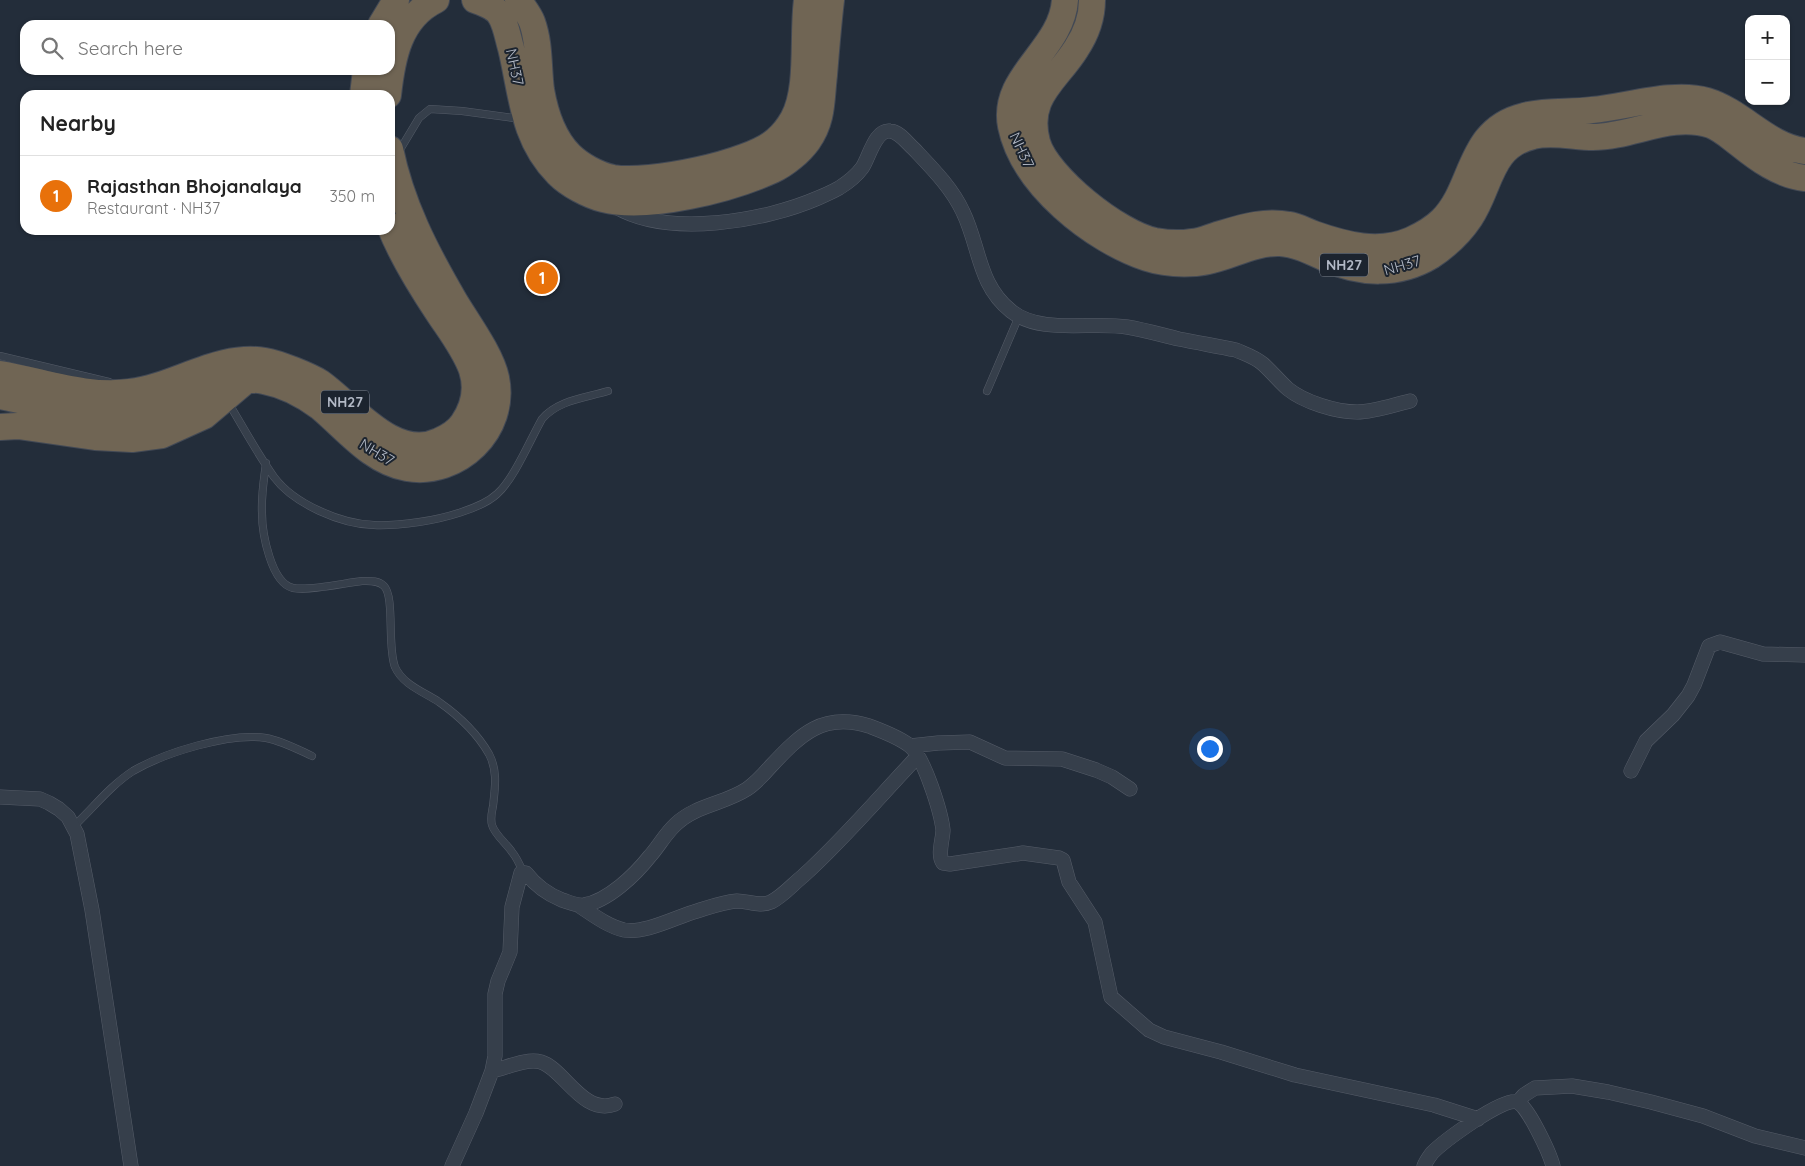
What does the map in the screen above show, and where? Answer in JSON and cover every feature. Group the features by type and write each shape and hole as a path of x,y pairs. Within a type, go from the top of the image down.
{"highway":[{"path":"384,20 396,0"},
{"path":"395,51 408,22 425,5 436,0"},
{"name":"NH37","path":"475,0 482,2 500,14 510,47 528,128 542,154 558,174 579,189 603,199 628,203 661,200 704,192 743,181 775,169 795,154 807,141 821,111 832,0"},
{"name":"NH37","path":"518,0 532,21 546,113 556,136 570,155 591,170 611,177 636,180 670,175 736,159 755,152 776,140 792,120 800,102 804,68 807,0"},
{"name":"NH37","path":"1065,0 1060,26 1018,83 1011,102 1010,123 1015,142 1026,163 1047,191 1072,213 1098,234 1150,259 1176,263 1198,263 1257,245 1283,243 1309,250 1329,260 1357,270 1378,272 1405,266 1429,257 1453,240 1470,218 1479,202 1491,172 1501,154 1516,142 1535,135 1594,137 1624,133 1671,121 1693,122 1714,126 1757,158 1777,170 1805,178"},
{"name":"NH37","path":"1092,0 1092,16 1086,32 1075,51 1045,88 1037,104 1034,125 1037,143 1047,163 1069,187 1097,212 1152,241 1195,242 1248,226 1266,223 1290,225 1343,244 1387,247 1408,241 1427,232 1443,219 1456,198 1479,150 1491,134 1507,122 1524,116 1591,111 1669,99 1688,98 1707,101 1727,110 1773,140 1789,148 1805,151"},
{"path":"363,90 365,75"},
{"path":"388,90 390,75"},
{"name":"NH37","path":"0,374 72,389 107,393 131,392 135,388 158,386 193,372 223,364 245,360 265,360 319,382 380,433 393,440 419,446 436,443 448,437 460,428 470,413 475,384 472,369 463,351 428,297 400,231 395,173"},
{"name":"NH37","path":"0,396 98,415 126,416 147,413 221,384 248,380 262,381 282,386 300,394 319,407 374,454 390,463 406,468 424,469 437,468 452,463 469,452 484,436 495,413 498,396 496,378 487,355 400,231"},
{"path":"0,427 18,426 95,438 132,439 162,435 204,416 248,380"}],"street":[{"path":"603,199 627,214 660,221 713,223 761,216 800,205 838,189 862,168 877,137 890,130 900,136 935,171 952,192 964,213 979,264 987,281 1003,304 1019,316 1038,324 1128,327 1236,350 1262,363 1288,389 1312,402 1335,408 1357,412 1410,401"},
{"path":"1631,771 1646,741 1673,715 1688,696 1694,686 1709,646 1720,642 1764,654 1805,654"},
{"path":"578,905 595,901 616,889 636,873 666,834 678,822 706,805 734,798 749,788 796,741 828,722 859,723 880,730 914,751 933,793 942,827 941,861 950,864 1024,852 1062,859 1069,882 1094,922 1110,997 1149,1030 1295,1075 1411,1099 1478,1119"},
{"path":"452,1166 476,1113 492,1071 495,1056 495,994 498,981 510,952 512,907 519,877 523,872 526,873 534,884 555,897 578,905 616,927 625,930 649,928 684,915 738,901 764,904 771,902 820,860 914,751 938,742 970,742 1005,758 1062,759 1112,777 1130,789"},
{"path":"0,796 40,799 49,803 59,808 74,826 77,834 92,910 130,1166"},
{"path":"492,1071 524,1063 539,1062 549,1067 587,1100 603,1106 615,1104"},
{"path":"1518,1102 1524,1095 1535,1088 1577,1086 1651,1102 1703,1116 1755,1136 1805,1148"},
{"path":"1424,1166 1438,1148 1462,1129 1505,1102 1518,1102 1522,1106 1541,1136 1553,1166"}],"lane":[{"path":"395,150 419,118 430,109 462,111 526,120"},
{"path":"987,391 1019,316"},
{"path":"0,356 117,383"},
{"path":"226,398 275,478 286,489 304,503 324,513 373,526 427,521 464,511 497,495 506,484 548,411 558,405 608,391"},
{"path":"266,463 262,514 271,562 278,576 286,585 300,588 372,580 384,585 389,600 390,651 395,666 399,674 408,683 454,713 483,744 492,760 495,772 492,824 523,872"},
{"path":"74,826 132,772 178,752 219,740 247,736 267,738 289,745 312,756"}],"place":[{"name":"Rajasthan Bhojanalaya","path":"542,278"}]}
